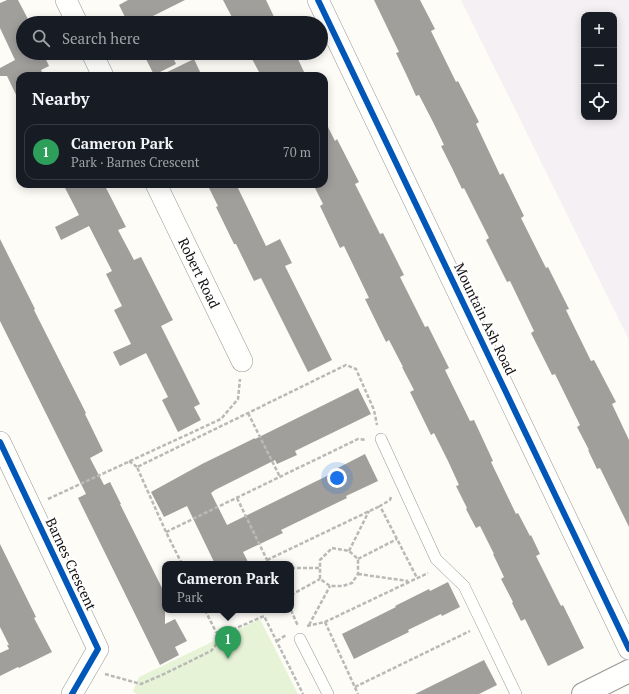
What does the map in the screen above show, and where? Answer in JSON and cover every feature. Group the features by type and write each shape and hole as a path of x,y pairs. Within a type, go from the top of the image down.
{"street":[{"path":"66,0 74,16"},
{"name":"Mountain Ash Road","path":"318,0 326,16"},
{"name":"Mountain Ash Road","path":"328,21 629,649"},
{"path":"95,60 101,72"},
{"name":"Robert Road","path":"158,188 242,362"},
{"name":"Barnes Crescent","path":"0,442 98,648 72,694"},
{"path":"583,694 629,671"}],"lane":[{"path":"380,439 436,559 464,586 516,694"},
{"path":"299,633 328,694"}],"path":[{"path":"31,507 221,419 238,399 242,362"},
{"path":"137,467 248,414 346,364 356,369 374,410 380,439 358,439 166,532"},
{"path":"248,414 280,477"},
{"path":"364,440 367,446"},
{"path":"129,461 137,467 180,561"},
{"path":"238,498 267,560 380,506 390,500 391,494"},
{"path":"380,506 417,578"},
{"path":"349,551 369,511"},
{"path":"358,559 397,539"},
{"path":"332,548 349,551 358,559 358,574 352,583 343,586 330,586 320,580 320,560 332,548"},
{"path":"294,568 319,568"},
{"path":"309,625 325,622 434,570"},
{"path":"358,574 409,582"},
{"path":"294,593 320,580"},
{"path":"299,633 309,625 330,586"},
{"path":"206,613 216,632 225,633"},
{"path":"87,668 141,684 211,651 225,633 264,616 303,694"},
{"path":"325,622 358,694"},
{"path":"355,687 474,629"},
{"path":"277,641 288,634"}],"shaded area":[{"path":"461,0 629,0 629,340"}],"green space":[{"path":"260,619 298,694 136,694 133,691 139,677"}],"building":[{"path":"7,0 18,0 26,16 16,16 16,60 46,60 49,66 41,70 42,72 16,72 16,95 7,76 0,76 0,68 15,60 0,28 0,3"},
{"path":"128,0 185,0 153,16 124,16 119,5"},
{"path":"223,0 266,0 274,16 231,16"},
{"path":"374,0 420,0 435,29 431,31 456,82 458,81 479,122 476,124 500,175 503,173 524,216 521,218 546,268 548,267 569,309 566,310 591,361 594,360 616,402 612,404 629,440 629,527 600,468 597,469 577,427 580,425 555,374 552,375 531,333 534,331 510,281 507,282 486,240 489,238 464,188 462,189 441,146 444,145 433,122 419,95 416,96 396,53 399,52"},
{"path":"146,60 174,60 176,64 160,72 152,72"},
{"path":"194,60 200,72 167,72"},
{"path":"253,60 298,60 304,72 259,72"},
{"path":"328,127 335,141 337,139 359,182 355,184 380,234 383,233 404,275 400,277 425,327 428,326 449,368 445,370 470,421 474,420 493,461 491,462 516,514 518,513 540,554 536,556 561,606 563,605 584,648 548,666 525,619 521,621 501,579 504,577 494,554 480,526 476,528 466,509 467,508 456,486 459,485 448,461 434,433 431,435 410,392 414,390 389,340 386,342 365,299 369,298 344,246 340,248 320,206 323,204 315,188 328,188"},
{"path":"65,188 106,188 126,227 118,230 134,260 141,257 173,320 161,326 200,404 194,407 201,420 178,432 162,400 168,397 146,353 120,366 113,352 131,344 114,310 122,306 106,274 112,271 89,226 61,240 55,227 79,215"},
{"path":"209,188 238,188 266,246 280,239 292,263 285,266 332,360 308,372 261,278 254,281 216,207 218,206"},
{"path":"0,239 86,413 85,414 103,451 90,458 104,485 110,482 162,588 162,613 165,613 165,624 175,619 187,641 175,647 179,655 160,665 78,498 86,494 0,321"},
{"path":"358,388 371,414 295,451 297,455 277,464 275,460 211,493 227,525 333,473 332,471 365,454 378,481 281,530 283,533 243,552 248,561 214,561 187,506 164,517 151,492 202,464"},
{"path":"0,544 36,617 34,618 52,652 0,676 0,653 9,649 7,645 9,645 0,627"},
{"path":"448,582 460,607 442,616 441,614 408,630 409,632 354,659 342,634 429,589 430,591"},
{"path":"484,660 497,685 479,694 415,694"}],"cycle path":[{"path":"318,0 326,16"},
{"path":"328,21 629,649"},
{"path":"0,442 98,649 72,694"}],"place":[{"name":"Cameron Park","path":"228,659"}]}
